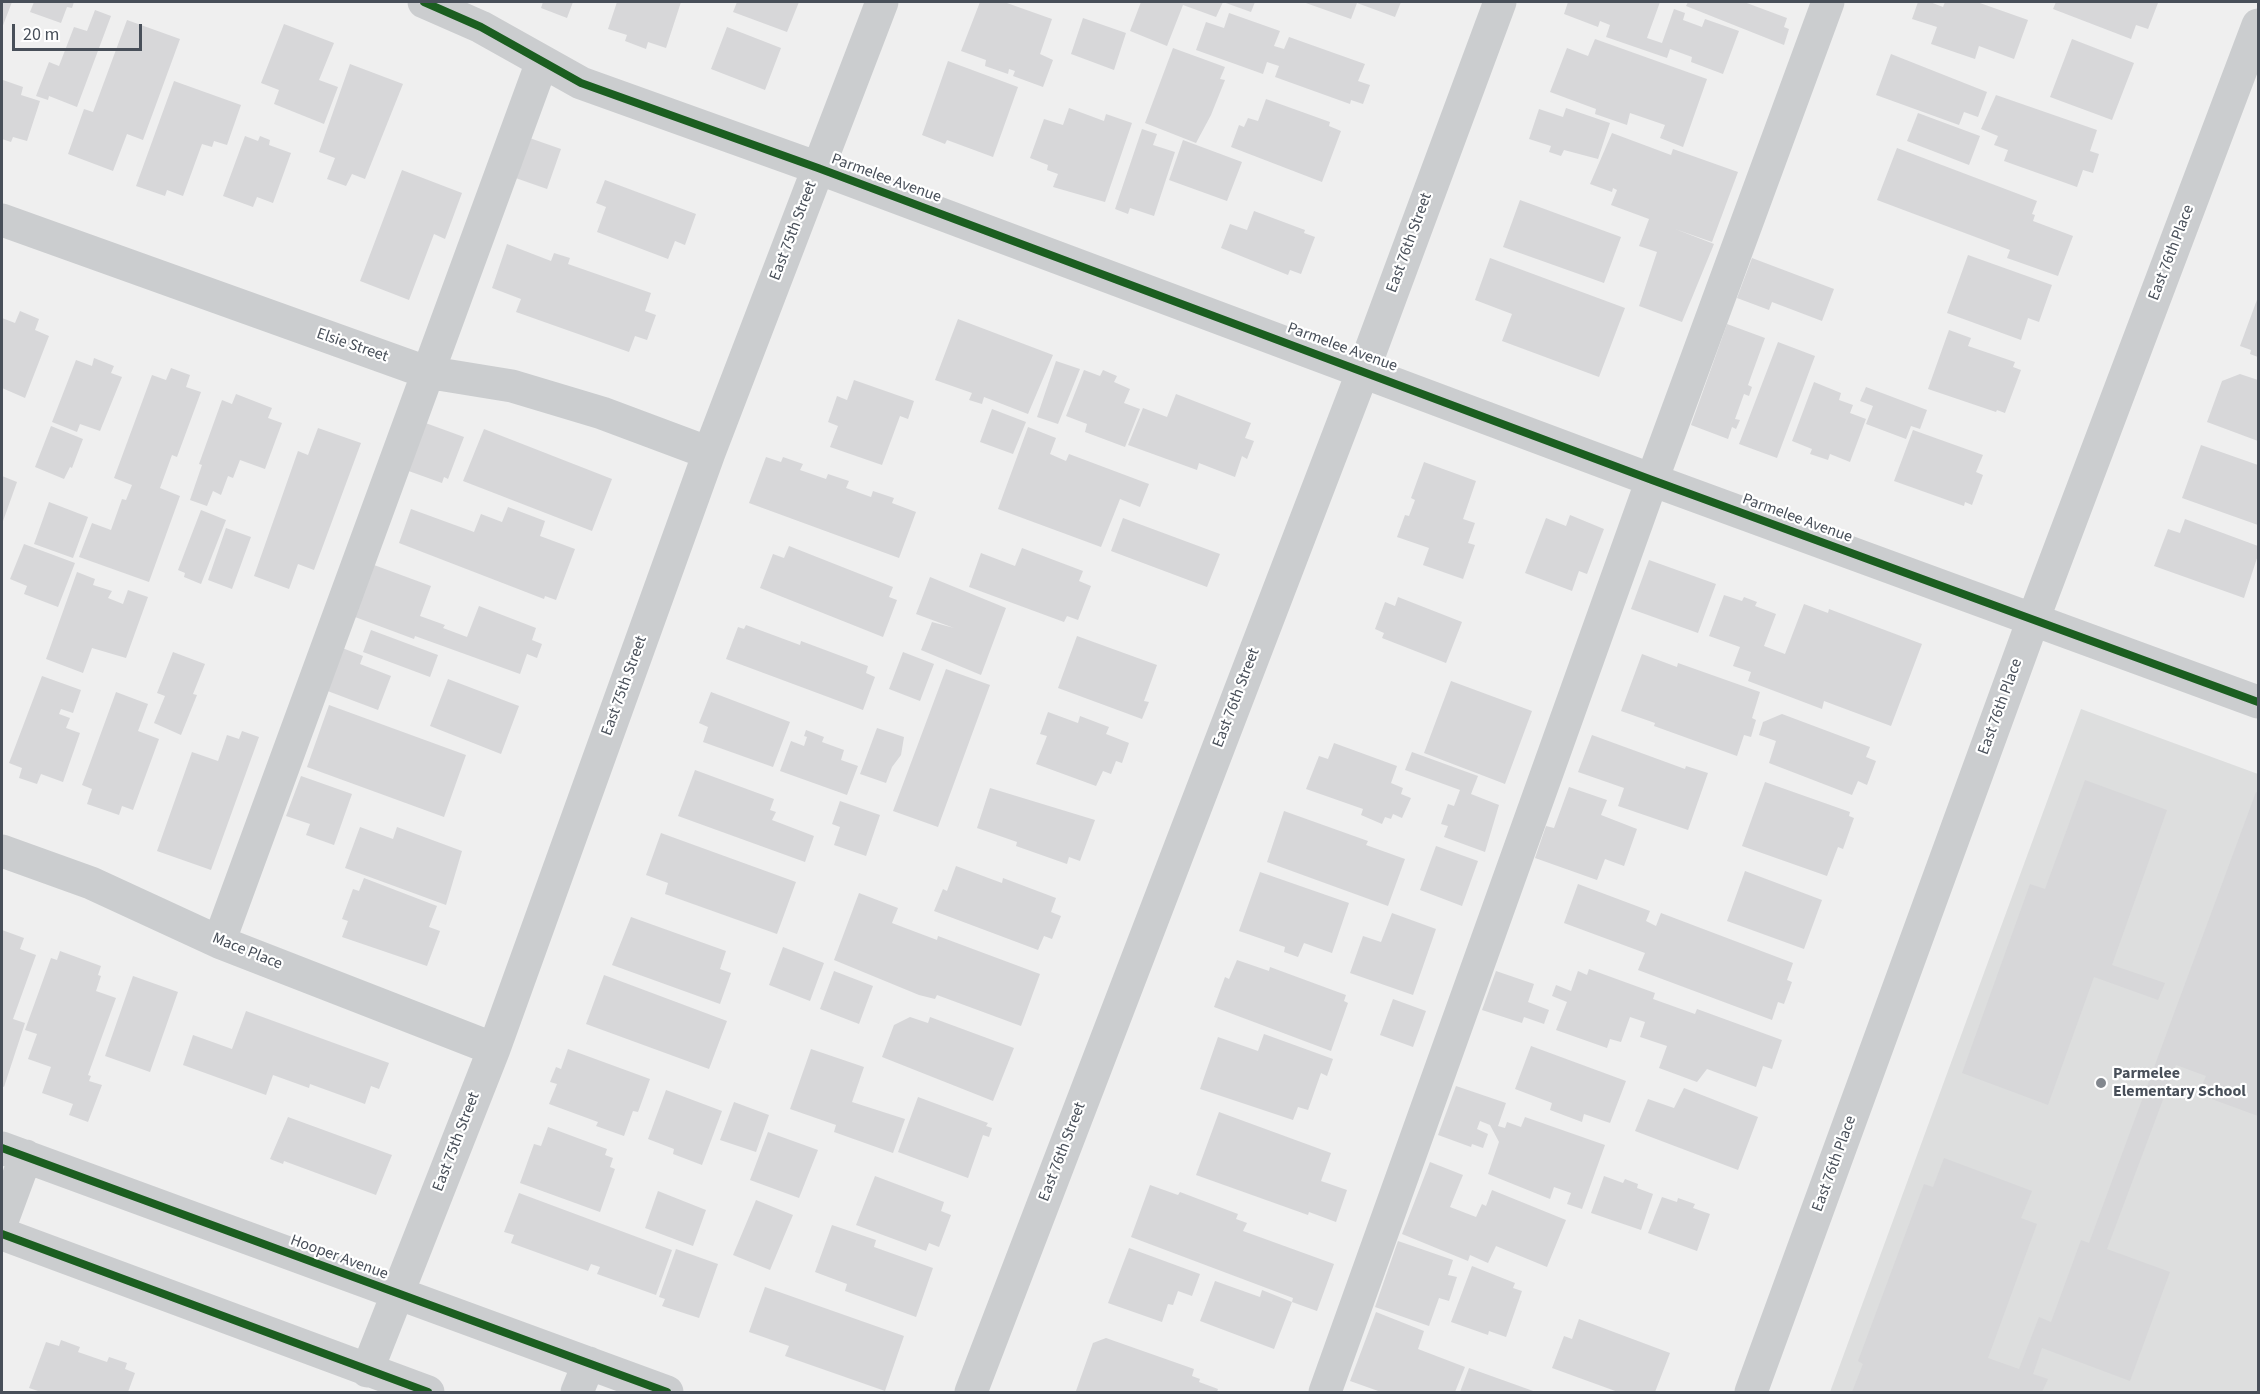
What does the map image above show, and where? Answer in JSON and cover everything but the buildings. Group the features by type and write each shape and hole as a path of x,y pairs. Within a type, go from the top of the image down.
{"street":[{"name":"Parmelee Avenue","path":"424,2 482,27 581,83 818,168 1652,480 2259,702"},
{"name":"East 75th Street","path":"367,1371 494,1049 709,453 882,2"},
{"name":"East 76th Street","path":"971,1392 1363,370 1500,2"},
{"path":"1325,1392 1652,480 1828,2"},
{"name":"East 76th Place","path":"1751,1392 2033,620 2259,25"},
{"path":"219,942 426,372 542,62"},
{"name":"Elsie Street","path":"2,220 426,372 512,386 602,413 709,453"},
{"name":"Mace Place","path":"2,851 91,883 219,942 494,1049"},
{"path":"2,1221 14,1152"},
{"name":"Hooper Avenue","path":"14,1152 169,1212 667,1392"},
{"path":"2,1234 428,1392"},
{"path":"577,1392 589,1363"}],"shaded area":[{"name":"Parmelee Elementary School","path":"2081,709 2258,774 2258,1392 1830,1392"}],"cycle path":[{"path":"424,2 481,27 581,83 818,168 1652,480 2258,702"},
{"path":"2,1148 667,1392"},
{"path":"2,1234 428,1392"}],"place":[{"name":"Parmelee Elementary School","path":"2101,1083"}]}
